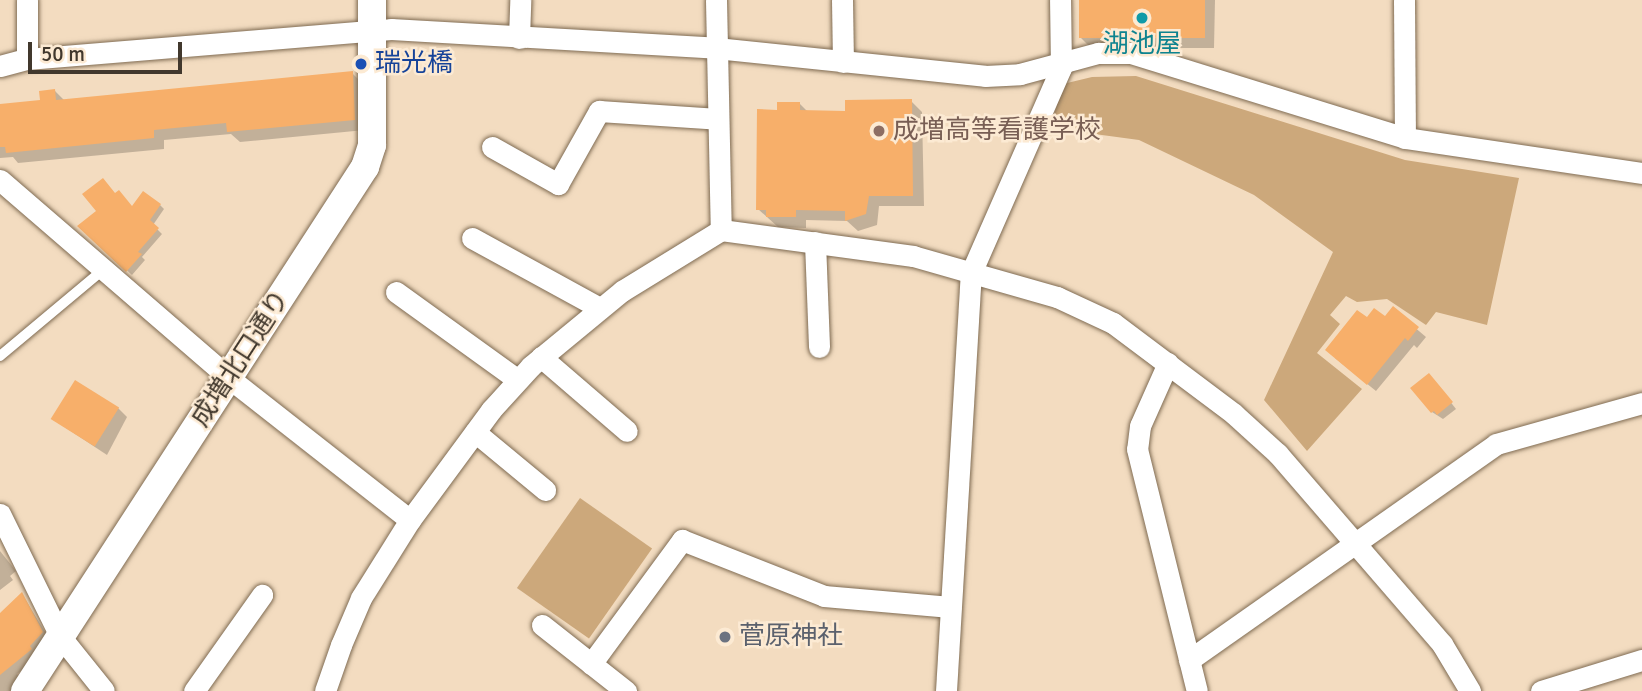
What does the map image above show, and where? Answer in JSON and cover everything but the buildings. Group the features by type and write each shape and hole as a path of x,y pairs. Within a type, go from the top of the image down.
{"street":[{"path":"27,0 27,58"},
{"name":"成増北口通り","path":"25,691 371,156 372,0"},
{"path":"519,38 520,0"},
{"path":"716,0 721,230"},
{"path":"842,0 842,62"},
{"path":"946,691 971,273 1061,63 1060,0"},
{"path":"1404,0 1405,138"},
{"path":"0,66 27,58 391,29 716,48 985,76 1020,74 1098,53 1131,52 1405,138 1642,173"},
{"path":"492,147 558,184 599,111 718,119"},
{"path":"0,180 229,378 410,520"},
{"path":"326,691 341,645 361,598 410,520 475,432 518,380 541,357 600,308 721,230 913,256 1057,297 1113,323 1234,414 1278,454 1442,644 1471,691"},
{"path":"472,238 600,308"},
{"path":"815,243 819,347"},
{"path":"396,292 518,380"},
{"path":"541,357 627,431"},
{"path":"1168,363 1140,426 1138,449 1197,691"},
{"path":"1189,660 1496,444 1642,403"},
{"path":"475,432 545,490"},
{"path":"0,514 60,636 104,691"},
{"path":"591,664 682,540 824,596 951,607"},
{"path":"194,691 262,595"},
{"path":"542,625 625,691"},
{"path":"1541,691 1642,660"}],"lane":[{"path":"0,356 104,268"}],"shaded area":[{"path":"1136,76 1405,160 1519,178 1487,325 1436,312 1426,325 1387,299 1357,302 1346,296 1330,315 1340,324 1317,353 1362,389 1307,451 1264,400 1333,252 1254,195 1139,140 1050,128 1063,84 1092,77"},
{"path":"580,498 652,548 589,639 517,588"}],"place":[{"name":"湖池屋","path":"1142,18"},
{"name":"瑞光橋","path":"361,64"},
{"name":"成増高等看護学校","path":"879,131"},
{"name":"菅原神社","path":"725,637"}]}
